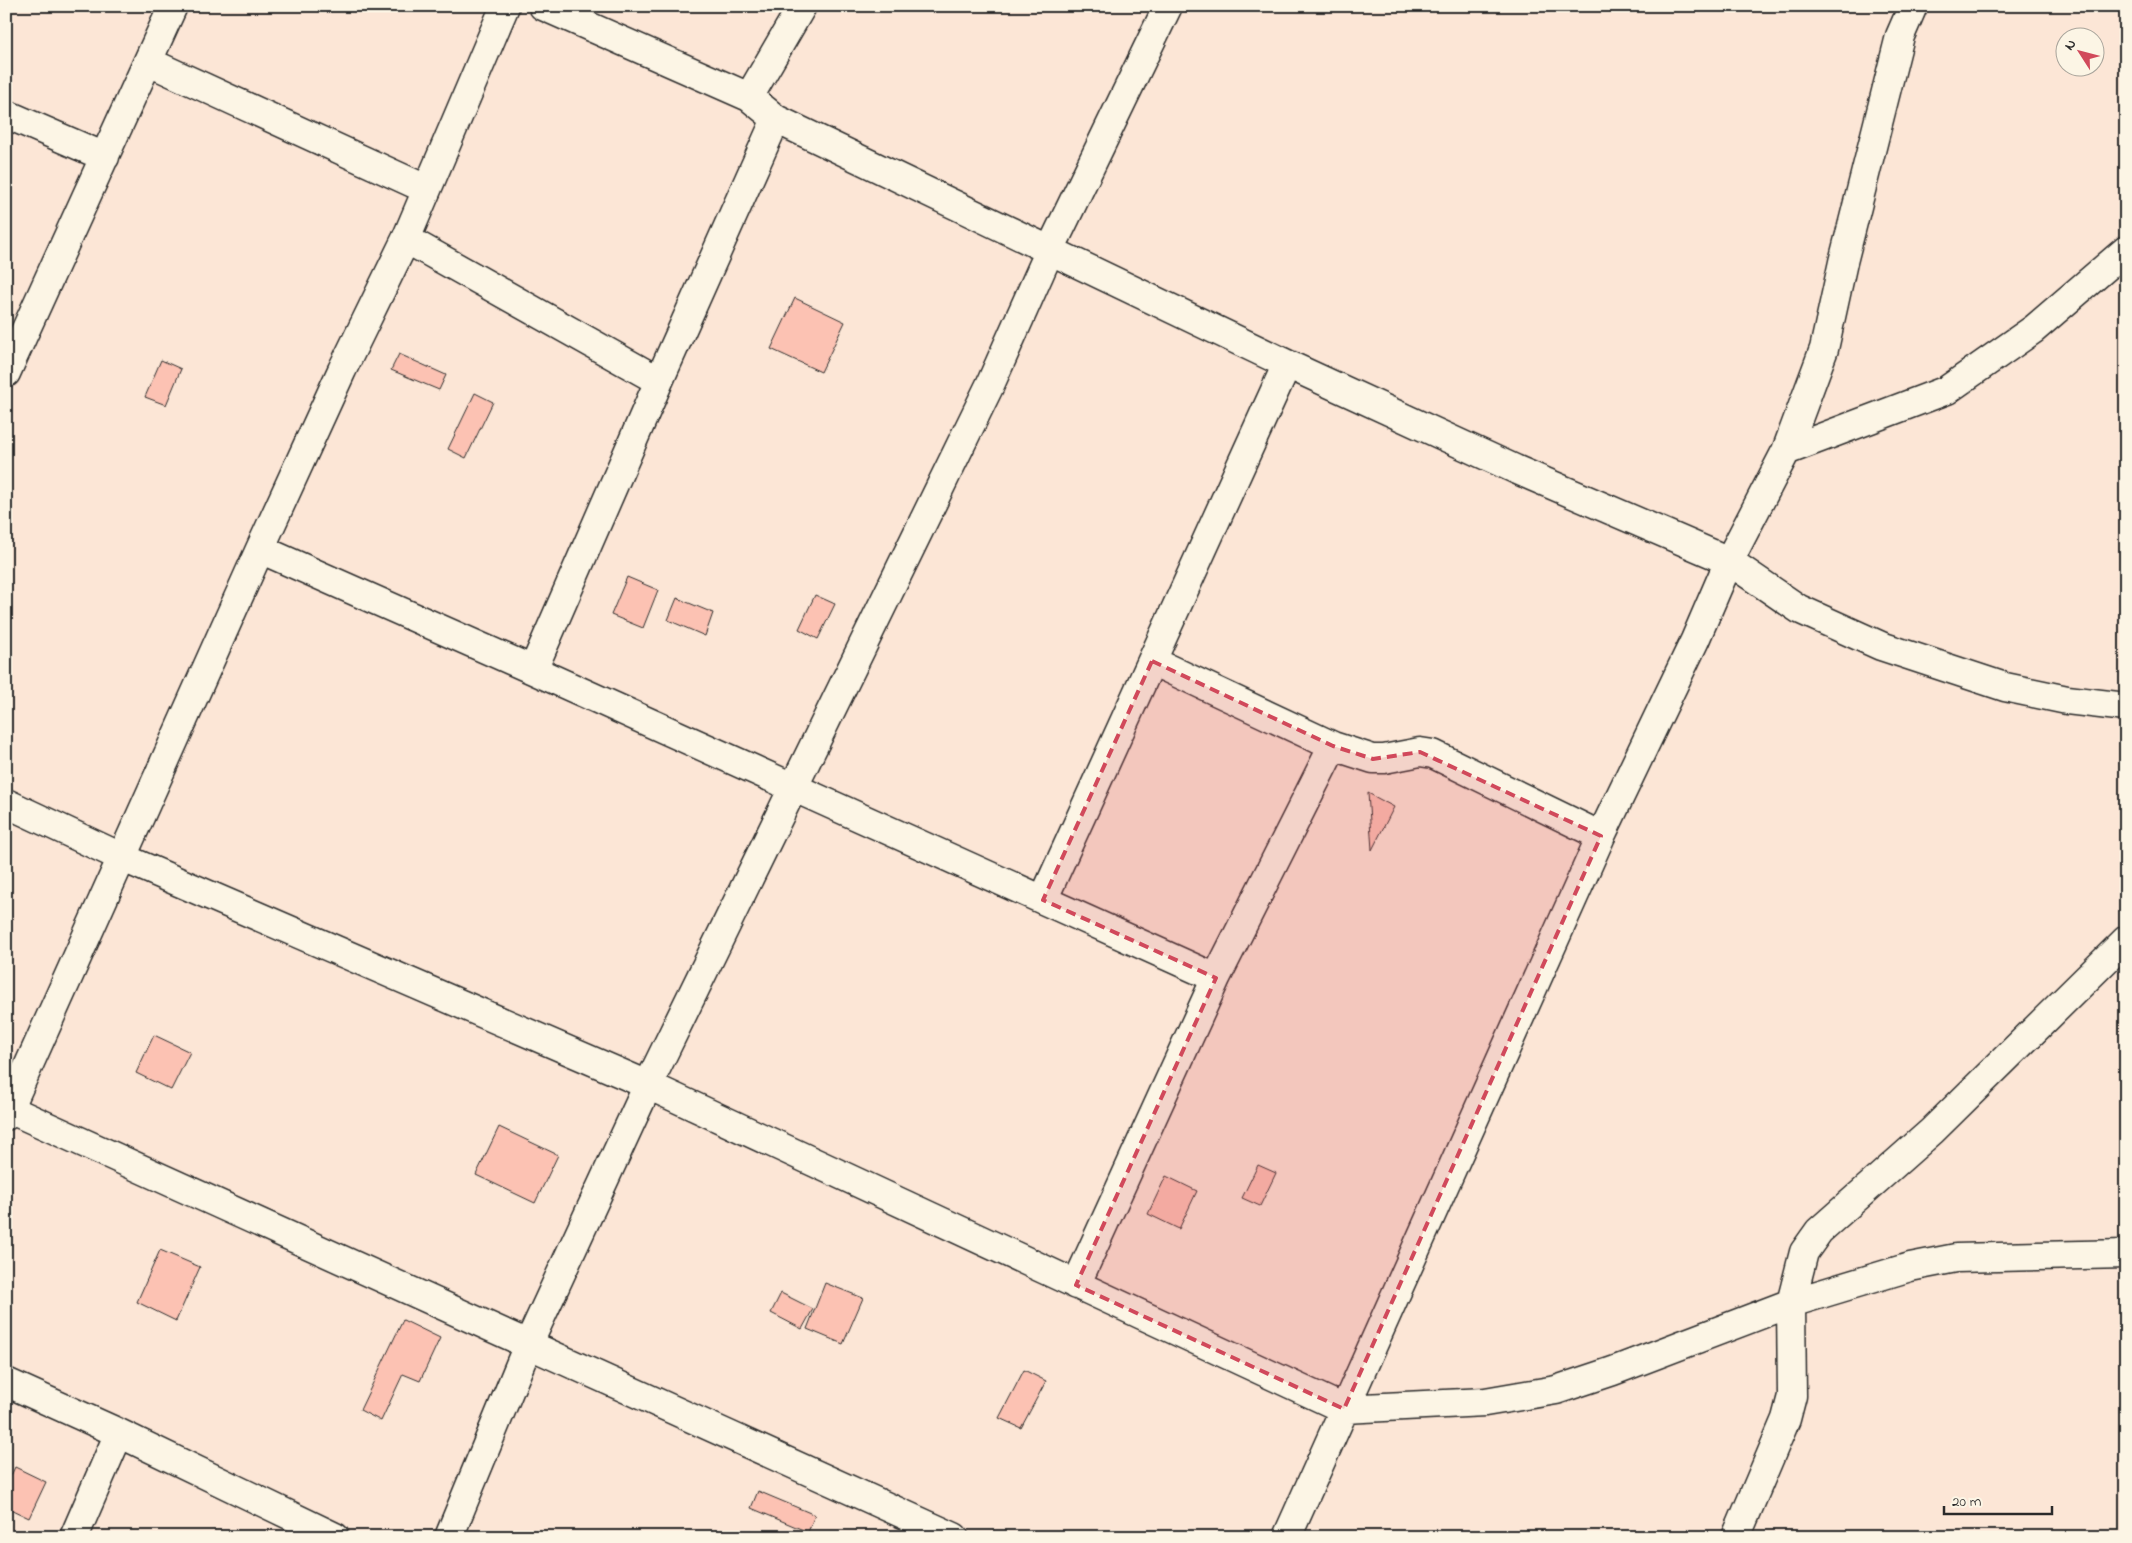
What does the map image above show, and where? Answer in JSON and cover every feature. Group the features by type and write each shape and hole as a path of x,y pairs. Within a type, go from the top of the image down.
{"street":[{"path":"6,373 173,6"},
{"path":"505,6 406,239 342,370 120,857 8,1113 954,1537"},
{"path":"543,6 749,97 776,119 1287,364 1515,469 1729,561 1799,609 1881,646 2005,687 2067,700 2126,707"},
{"path":"749,97 802,6"},
{"path":"449,1537 528,1345 648,1085 986,394 1050,250 1168,6"},
{"path":"1287,1537 1601,836 1695,640 1729,561 1786,451 1824,349 1900,36 1913,6"},
{"path":"148,62 426,189"},
{"path":"6,114 105,157"},
{"path":"534,670 659,381 776,119"},
{"path":"406,239 659,381"},
{"path":"1786,451 1947,390 2034,329 2126,250"},
{"path":"1042,900 1287,364"},
{"path":"260,550 534,670 1216,978"},
{"path":"1152,661 1333,746 1373,759 1384,759 1420,752 1433,754 1601,836"},
{"path":"1076,1285 1216,978 1333,746"},
{"path":"6,803 120,857 648,1085 1344,1409 1485,1402 1556,1390 1613,1371 1791,1303 1910,1267 1956,1258 2126,1254"},
{"path":"1736,1537 1786,1419 1792,1396 1791,1303 1804,1252 1819,1231 1932,1131 2126,940"},
{"path":"6,1382 119,1433 335,1537"},
{"path":"74,1537 119,1433"}],"highlighted area":[{"path":"1152,661 1333,746 1373,759 1420,752 1601,836 1344,1409 1076,1285 1216,978 1043,900"}],"building":[{"path":"795,298 845,322 821,372 771,349"},
{"path":"399,354 446,375 439,390 391,370"},
{"path":"161,360 181,369 166,405 145,397"},
{"path":"475,393 493,402 466,458 448,449"},
{"path":"627,577 658,590 643,628 611,615"},
{"path":"815,595 835,604 818,639 799,629"},
{"path":"677,598 713,613 705,636 668,620"},
{"path":"1368,793 1394,807 1372,850"},
{"path":"154,1035 190,1052 171,1090 136,1073"},
{"path":"499,1127 558,1155 535,1203 476,1175"},
{"path":"1258,1165 1276,1173 1260,1206 1242,1198"},
{"path":"1166,1176 1197,1191 1179,1229 1148,1214"},
{"path":"160,1250 200,1267 176,1321 137,1302"},
{"path":"825,1283 863,1298 843,1344 807,1329"},
{"path":"781,1293 813,1309 802,1329 771,1313"},
{"path":"403,1320 440,1338 420,1381 403,1374 381,1421 360,1410"},
{"path":"1024,1370 1046,1381 1021,1428 999,1418"},
{"path":"15,1467 46,1482 29,1518 6,1507 6,1486"},
{"path":"758,1491 815,1515 808,1532 751,1508"}]}
